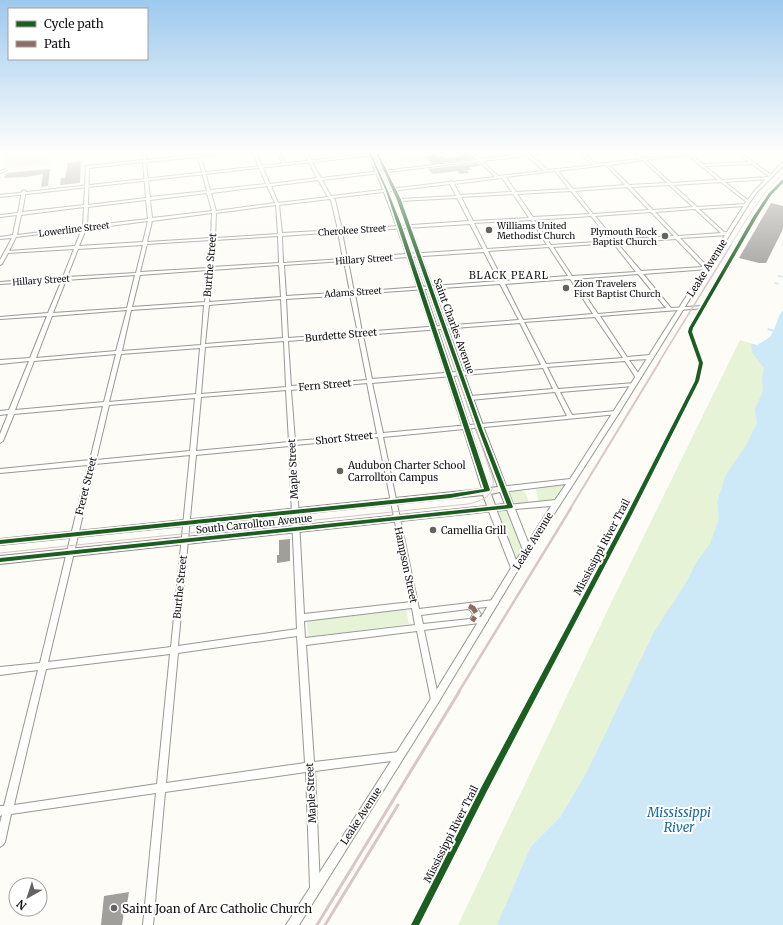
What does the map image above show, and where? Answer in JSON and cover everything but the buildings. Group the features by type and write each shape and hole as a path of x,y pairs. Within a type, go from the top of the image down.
{"main road":[{"name":"Saint Charles Avenue","path":"389,196 450,375 492,509"},
{"name":"Saint Charles Avenue","path":"397,196 479,426 510,507"},
{"name":"South Carrollton Avenue","path":"0,542 450,496 503,489"},
{"name":"South Carrollton Avenue","path":"0,560 510,507"}],"street":[{"path":"0,264 15,236 23,196"},
{"path":"0,441 31,359 85,227 85,196"},
{"path":"0,216 165,196"},
{"name":"Burthe Street","path":"148,925 213,239 214,211 210,196"},
{"name":"Maple Street","path":"273,196 277,204 282,264 301,637 310,767 315,887"},
{"name":"Lowerline Street","path":"0,238 346,196"},
{"path":"399,200 456,196"},
{"path":"458,196 570,417"},
{"path":"518,196 638,377"},
{"path":"578,196 669,309"},
{"path":"638,196 706,268"},
{"path":"683,196 723,233 728,234"},
{"path":"738,196 747,204"},
{"name":"Leake Avenue","path":"292,925 435,700 515,568 616,413 747,204 754,196"},
{"name":"Freret Street","path":"0,842 4,810 42,666 145,244 150,219 149,198"},
{"name":"Hampson Street","path":"331,198 340,231 396,518 435,700"},
{"name":"Cherokee Street","path":"6,252 747,204"},
{"name":"Hillary Street","path":"0,283 728,234"},
{"name":"Adams Street","path":"0,318 706,268"},
{"name":"Burdette Street","path":"0,362 704,306"},
{"name":"Fern Street","path":"0,414 650,358"},
{"path":"470,398 633,384"},
{"name":"Short Street","path":"0,471 616,413"},
{"name":"South Carrollton Avenue","path":"503,489 571,481"},
{"name":"South Carrollton Avenue","path":"510,507 557,503"},
{"name":"Saint Charles Avenue","path":"510,507 527,551"},
{"name":"Saint Charles Avenue","path":"492,509 515,568"},
{"path":"300,618 494,603"},
{"path":"469,606 473,608 477,614 472,621"},
{"path":"0,671 174,650 484,620"},
{"path":"4,810 399,756"}],"green space":[{"path":"740,340 757,345 773,366 758,428 717,501 719,519 718,532 591,777 561,816 531,846 500,925 458,925 611,603"},
{"path":"563,485 563,490 555,501 539,502 536,489"},
{"path":"518,490 525,492 528,503 517,505 514,503 508,493"},
{"path":"509,510 524,548 516,560 495,511"},
{"path":"406,609 409,624 308,637 307,621"}],"water":[{"name":"Mississippi River","path":"783,300 783,925 497,925 531,846 561,816 587,772 654,632 686,583 697,561 710,544 719,519 717,502 726,474 746,446 757,423 755,409 763,391 762,379 764,368 752,352 751,345 762,337 774,319"}],"pier":[{"path":"783,298 783,310 774,330 766,327 777,305"},
{"path":"765,329 773,332 770,337 757,345 750,343 755,341"}],"waterway":[{"path":"778,276 783,277"}],"tram line":[{"path":"0,553 468,504 483,499 490,494 493,479 394,196"}],"railway":[{"path":"730,246 763,196"},
{"path":"659,362 731,245"},
{"path":"570,509 660,361"},
{"path":"458,693 571,508"},
{"path":"317,925 459,692"},
{"path":"325,925 398,805"}],"marked path":[{"path":"469,606 473,608 477,614 472,621"}],"cycle path":[{"path":"0,542 450,496 487,490 389,196"},
{"path":"0,560 510,507 481,431 397,196"},
{"name":"Mississippi River Trail","path":"415,925 484,789 628,518 697,381 701,363 690,332 691,328 769,196"}],"place":[{"name":"Williams United Methodist Church","path":"489,230"},
{"name":"Plymouth Rock Baptist Church","path":"665,236"},
{"name":"Zion Travelers First Baptist Church","path":"566,288"},
{"name":"Audubon Charter School Carrollton Campus","path":"340,471"},
{"name":"Camellia Grill","path":"433,530"},
{"name":"Saint Joan of Arc Catholic Church","path":"114,908"}],"district":[{"name":"BLACK PEARL","path":"509,275"}]}
